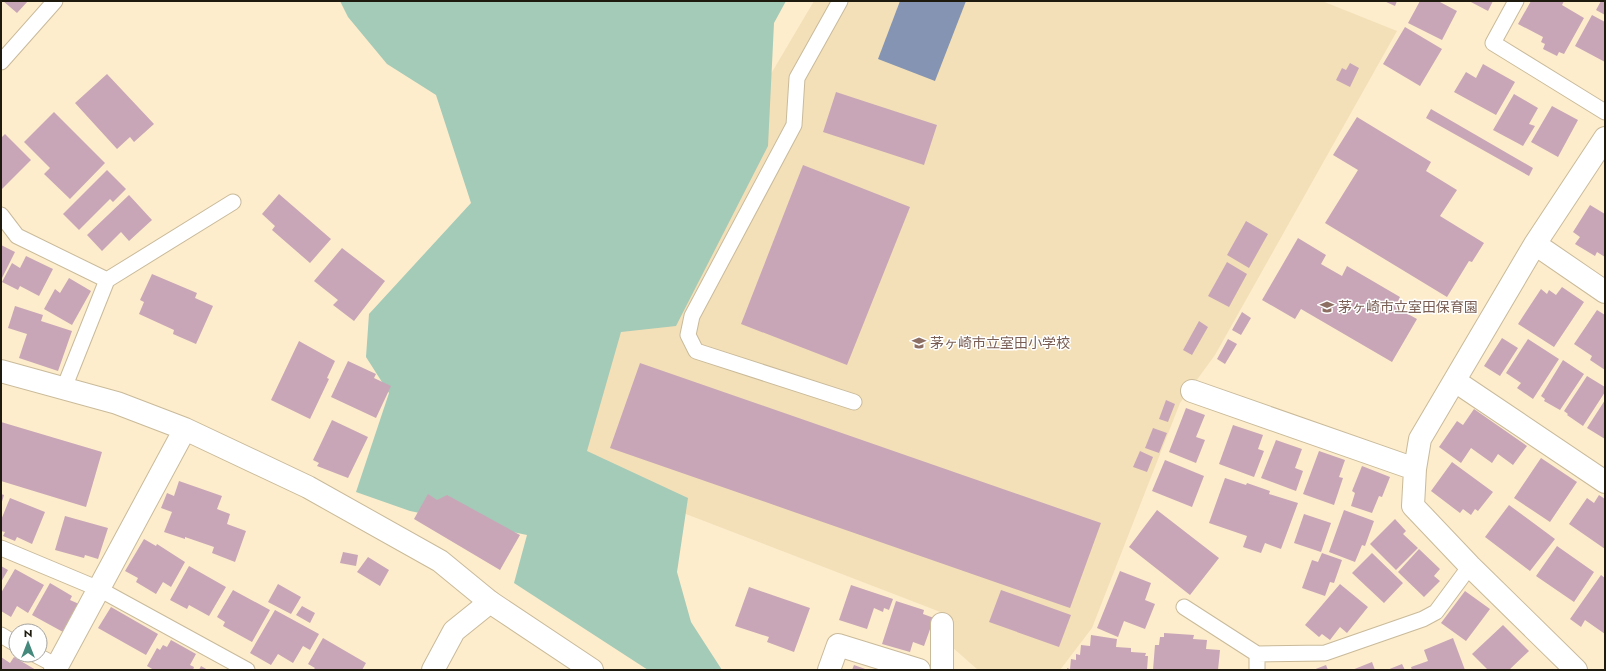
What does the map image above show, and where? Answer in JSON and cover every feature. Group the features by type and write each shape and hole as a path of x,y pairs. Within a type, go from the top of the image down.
{"street":[{"path":"1576,670 1470,566 1413,506 1415,469 1420,439 1535,244 1605,138"},
{"path":"1535,244 1605,292"},
{"path":"1,371 117,403 185,430 308,486 440,561 490,602 592,670"},
{"path":"1455,381 1605,482"},
{"path":"1192,391 1415,469"},
{"path":"56,668 185,430"},
{"path":"432,670 454,630 490,602"},
{"path":"942,624 942,670"},
{"path":"829,670 838,645 919,670"}],"lane":[{"path":"1,62 56,1"},
{"path":"840,1 797,78 794,125 692,316 688,336 696,351 854,402"},
{"path":"1516,1 1493,43 1605,112"},
{"path":"64,388 107,280 234,202"},
{"path":"1,215 17,236 107,280"},
{"path":"1,548 100,589 247,670"},
{"path":"1184,607 1257,654 1325,653 1423,619 1436,612 1470,566"},
{"path":"1257,654 1257,670"}],"shaded area":[{"name":"茅ヶ崎市立室田小学校","path":"814,1 1322,1 1397,31 1215,355 1180,403 1092,628 1060,670 978,670 952,647 954,631 943,613 561,466 630,312"}],"green space":[{"path":"340,1 786,1 774,23 768,146 676,326 621,332 587,451 688,498 677,572 691,622 722,670 648,670 514,583 527,535 410,511 356,492 389,393 366,357 369,314 471,203 436,95 387,64 348,17"}],"water":[{"path":"900,1 966,1 935,81 878,59"}],"building":[{"path":"3,1 28,1 17,13"},
{"path":"1384,1 1397,1 1395,6"},
{"path":"1420,1 1438,1 1457,11 1442,40 1408,23"},
{"path":"1469,1 1493,1 1488,11"},
{"path":"1531,1 1564,1 1562,5 1584,18 1564,54 1559,52 1557,56 1543,49 1545,44 1541,42 1543,37 1518,24"},
{"path":"1601,1 1605,1 1605,15 1596,10"},
{"path":"1592,15 1605,22 1605,62 1575,46"},
{"path":"1405,27 1442,49 1420,86 1383,64"},
{"path":"1350,63 1359,68 1350,87 1336,80 1342,68 1346,70"},
{"path":"1483,64 1515,82 1496,115 1454,92 1466,72 1476,78"},
{"path":"107,74 154,124 134,142 130,137 117,149 75,103"},
{"path":"836,92 937,125 924,165 823,132"},
{"path":"1514,94 1538,108 1529,124 1535,126 1523,146 1493,130"},
{"path":"1552,106 1578,120 1558,157 1531,142"},
{"path":"1431,109 1533,168 1529,176 1426,118"},
{"path":"54,112 105,163 70,199 44,174 50,168 24,142"},
{"path":"1357,117 1431,162 1426,171 1457,190 1440,216 1484,243 1472,262 1469,261 1447,297 1325,223 1358,170 1333,155"},
{"path":"5,134 31,160 1,190 1,138"},
{"path":"803,165 910,207 847,365 741,324"},
{"path":"107,170 126,189 113,202 110,199 79,230 63,214"},
{"path":"279,194 331,239 310,263 272,230 275,226 262,214"},
{"path":"129,195 152,220 129,241 121,232 102,251 87,235"},
{"path":"1590,205 1605,214 1605,257 1597,252 1595,256 1575,244 1580,237 1573,232"},
{"path":"1246,221 1268,234 1249,268 1227,255"},
{"path":"1298,238 1326,255 1321,264 1342,276 1347,266 1400,297 1395,307 1417,319 1392,362 1301,309 1295,319 1262,300"},
{"path":"1,245 15,252 1,280"},
{"path":"342,248 385,281 354,321 333,305 338,300 314,281"},
{"path":"26,256 53,269 39,296 20,286 18,290 2,282 12,263 20,268"},
{"path":"1227,262 1247,274 1229,307 1208,296"},
{"path":"152,274 197,293 195,298 213,306 196,344 173,334 174,330 139,314 144,302 140,300"},
{"path":"69,278 91,291 72,325 44,309 55,289 60,293"},
{"path":"1562,287 1584,302 1554,347 1518,324 1541,289 1547,294 1549,290 1556,295"},
{"path":"15,306 43,315 41,321 72,331 58,371 19,358 27,334 8,328"},
{"path":"1597,310 1605,315 1605,370 1590,360 1592,356 1574,344"},
{"path":"1242,312 1251,318 1241,335 1232,330"},
{"path":"1199,321 1208,327 1192,355 1183,350"},
{"path":"1502,338 1518,348 1500,376 1484,366"},
{"path":"1228,339 1237,344 1225,364 1217,359"},
{"path":"1528,339 1559,359 1533,399 1517,388 1521,383 1506,373"},
{"path":"299,341 335,361 327,378 329,379 310,419 271,400"},
{"path":"1563,360 1584,374 1560,410 1544,401 1545,399 1541,396"},
{"path":"348,361 376,374 374,378 391,386 376,418 331,397"},
{"path":"640,363 1101,523 1070,608 610,448"},
{"path":"1587,376 1605,387 1605,392 1583,426 1567,415 1568,414 1564,411"},
{"path":"1166,400 1175,404 1168,422 1159,419"},
{"path":"1605,400 1605,439 1587,428"},
{"path":"1186,408 1205,415 1196,437 1205,440 1196,463 1169,452"},
{"path":"1474,409 1527,446 1513,465 1498,454 1492,463 1471,448 1461,463 1439,447 1457,421 1463,425"},
{"path":"332,420 368,437 348,478 317,466 319,463 313,460"},
{"path":"1,422 102,452 86,507 1,481"},
{"path":"1233,425 1263,435 1258,449 1264,451 1254,477 1219,464"},
{"path":"1153,428 1167,433 1159,453 1145,448"},
{"path":"1276,440 1302,449 1295,468 1303,471 1296,491 1261,478"},
{"path":"1140,451 1153,457 1147,472 1133,467"},
{"path":"1319,451 1345,460 1339,477 1343,478 1334,505 1303,494"},
{"path":"1541,458 1577,482 1550,522 1514,498"},
{"path":"1165,460 1204,476 1192,507 1152,491"},
{"path":"1452,462 1493,492 1478,511 1475,509 1471,515 1463,509 1460,513 1431,491"},
{"path":"1362,466 1390,477 1382,497 1379,496 1372,513 1351,506 1355,493 1352,491"},
{"path":"1225,478 1246,485 1247,483 1270,491 1269,494 1298,503 1281,549 1265,543 1261,553 1243,547 1247,536 1209,523"},
{"path":"179,481 222,496 217,509 230,514 227,524 246,531 235,562 212,553 214,547 185,537 185,539 164,532 172,512 161,508 167,493 174,496"},
{"path":"1,494 4,495 1,505"},
{"path":"428,494 437,500 447,495 520,535 500,570 414,519"},
{"path":"1599,495 1605,499 1605,549 1569,524 1587,498 1594,503"},
{"path":"10,498 45,512 32,544 17,537 15,541 3,536 5,532 1,531 1,520"},
{"path":"1509,505 1555,539 1530,571 1485,537"},
{"path":"1157,510 1219,558 1190,595 1129,547"},
{"path":"1344,510 1374,521 1365,546 1362,545 1355,562 1329,552"},
{"path":"1304,514 1331,523 1321,552 1294,543"},
{"path":"65,516 108,528 98,559 85,555 84,558 55,550"},
{"path":"1395,519 1406,531 1403,534 1418,548 1396,570 1370,544"},
{"path":"144,539 156,546 157,544 185,562 171,587 163,582 156,594 136,582 138,578 125,571"},
{"path":"1557,546 1594,572 1574,602 1536,576"},
{"path":"1419,549 1440,569 1434,576 1440,581 1424,597 1398,572"},
{"path":"343,552 358,555 356,566 340,563"},
{"path":"1322,553 1342,560 1334,583 1330,582 1325,596 1302,588 1312,560 1318,562"},
{"path":"1372,553 1403,583 1384,603 1352,573"},
{"path":"368,557 389,570 380,586 357,572"},
{"path":"1,566 8,570 1,582"},
{"path":"189,566 226,587 209,616 189,605 187,609 170,600"},
{"path":"15,569 44,585 28,613 17,606 11,617 1,611 1,593"},
{"path":"1120,571 1151,583 1145,600 1155,604 1145,629 1124,621 1118,637 1097,628"},
{"path":"1601,575 1605,578 1605,634 1585,620 1581,627 1570,619"},
{"path":"50,583 72,596 70,600 79,604 63,632 32,615"},
{"path":"278,584 301,597 291,614 268,602"},
{"path":"1340,584 1368,607 1347,633 1340,627 1330,640 1322,634 1319,637 1305,625"},
{"path":"851,585 893,599 889,610 884,608 883,612 874,608 867,629 839,620"},
{"path":"749,587 810,608 794,652 767,642 769,637 735,626"},
{"path":"233,590 270,610 252,642 223,626 225,622 217,617"},
{"path":"1001,590 1071,615 1059,647 989,622"},
{"path":"1465,591 1490,609 1466,641 1441,623"},
{"path":"896,601 924,610 923,614 934,618 924,646 913,642 910,652 882,644"},
{"path":"302,606 315,613 310,623 296,615"},
{"path":"111,607 158,634 146,655 98,628"},
{"path":"275,610 319,634 310,650 303,646 293,663 278,654 271,665 250,653"},
{"path":"1503,625 1529,651 1509,670 1488,670 1472,654"},
{"path":"1164,633 1194,635 1193,639 1207,640 1206,649 1220,650 1218,670 1153,670 1155,645 1159,645 1160,637 1164,637"},
{"path":"1091,635 1117,639 1116,647 1131,648 1131,652 1146,653 1145,656 1148,656 1147,670 1067,670 1067,668 1070,669 1071,659 1076,660 1076,654 1080,655 1081,645 1090,646"},
{"path":"323,638 366,663 362,670 313,670 315,668 308,664"},
{"path":"1453,638 1465,670 1412,670 1411,667 1428,661 1424,650"},
{"path":"171,640 196,654 190,665 194,667 193,670 154,670 147,666 157,648 160,650 163,645 167,647"},
{"path":"1,657 8,663 24,663 36,670 1,670"},
{"path":"1372,662 1375,670 1352,670"},
{"path":"1402,664 1405,670 1387,670"},
{"path":"854,665 868,670 852,670"},
{"path":"1326,665 1328,670 1313,670"},
{"path":"201,666 208,670 199,670"}],"place":[{"name":"茅ヶ崎市立室田保育園","path":"1327,307"},
{"name":"茅ヶ崎市立室田小学校","path":"919,343"}]}
